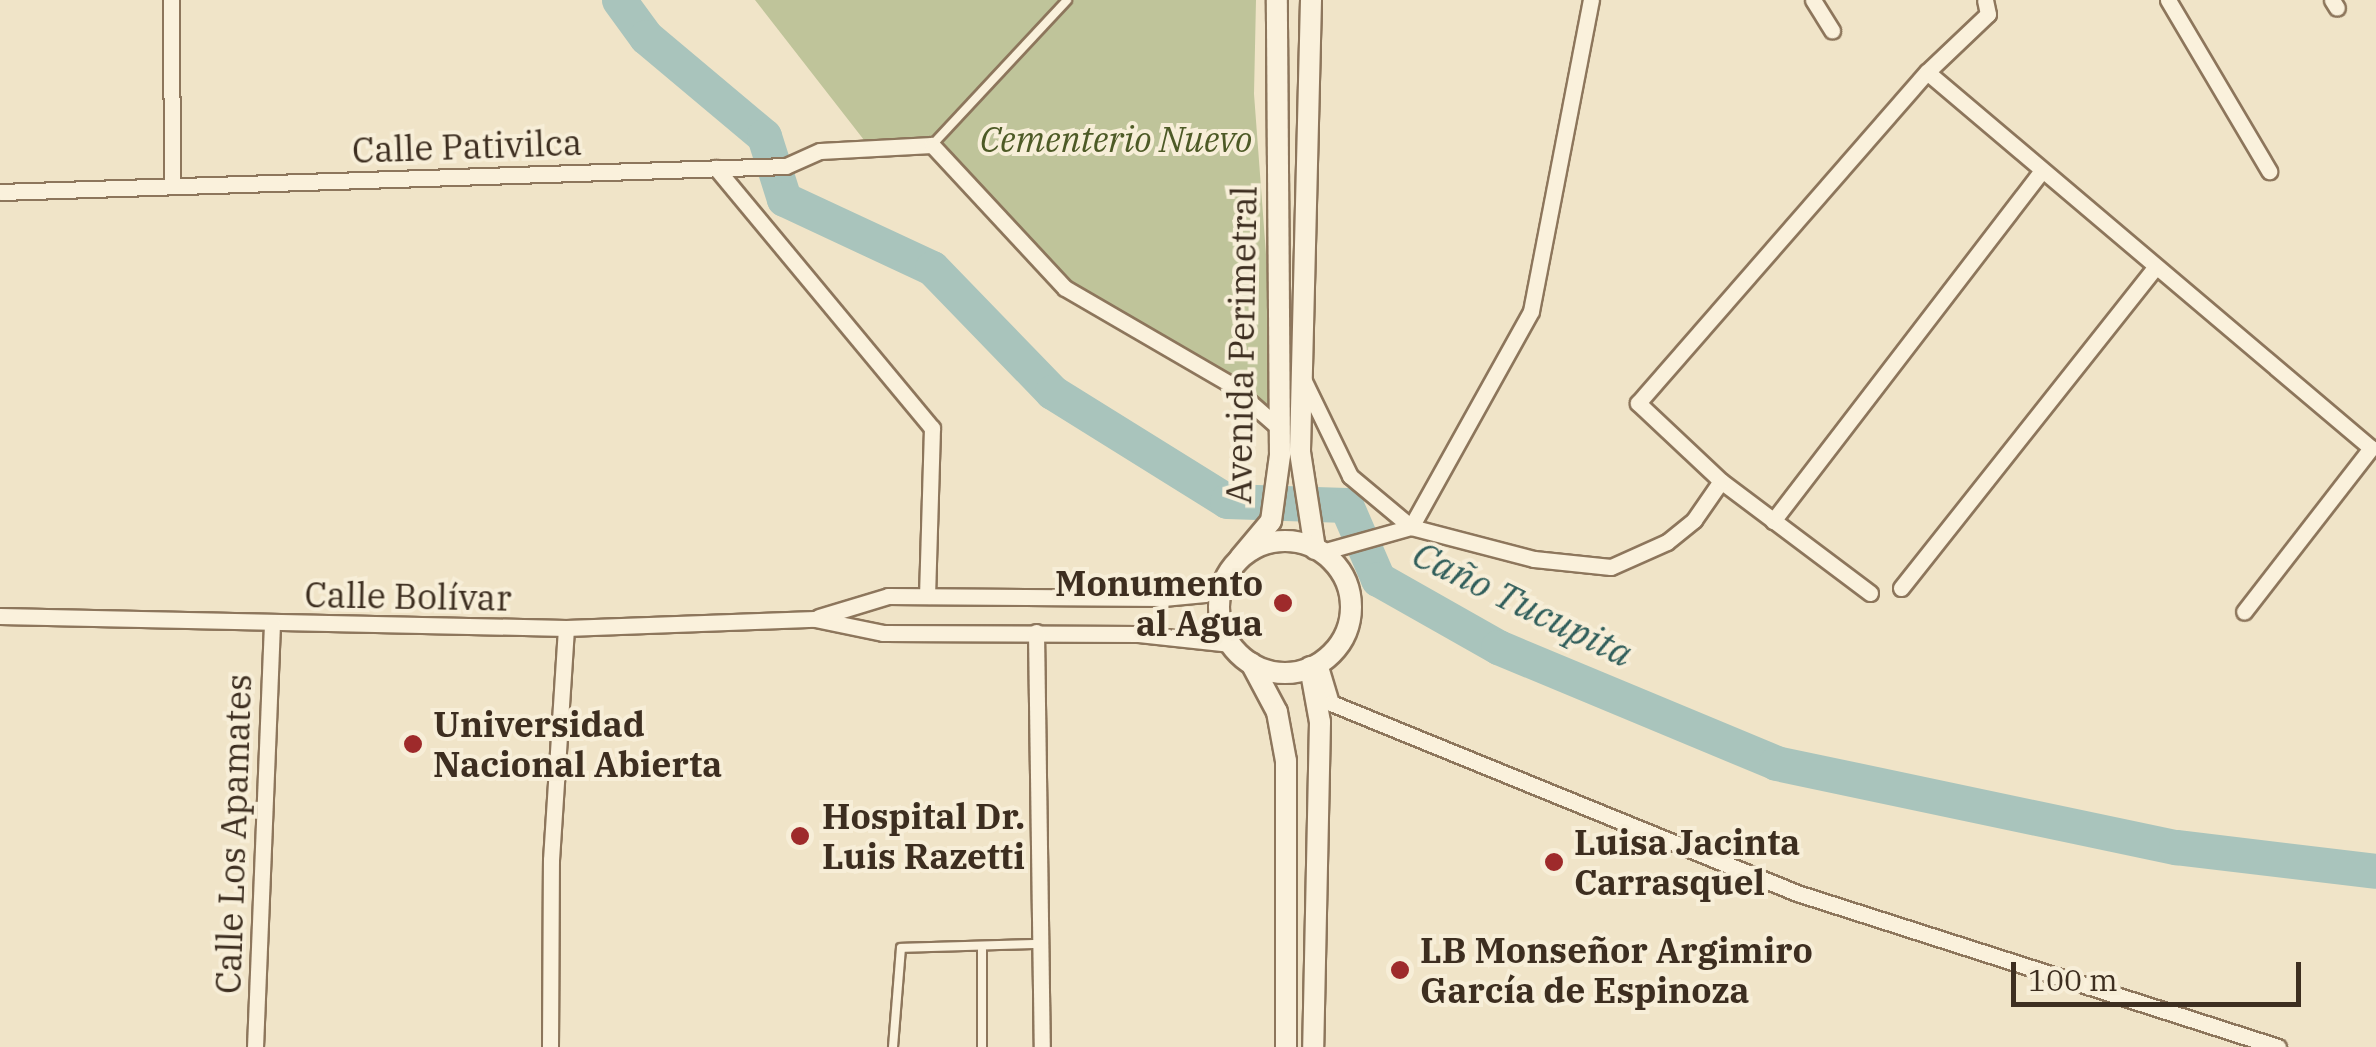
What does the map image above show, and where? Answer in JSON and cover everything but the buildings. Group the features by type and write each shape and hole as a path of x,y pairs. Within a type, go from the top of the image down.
{"street":[{"path":"170,0 172,185"},
{"name":"Avenida Perimetral","path":"1240,558 1260,539 1274,509 1277,480 1276,0"},
{"name":"Avenida Perimetral","path":"1311,0 1302,485 1319,550"},
{"path":"1411,527 1530,311 1591,0"},
{"path":"1813,0 1832,32"},
{"path":"1870,593 1721,481 1638,403 1927,72 1988,14 1984,0"},
{"path":"2168,0 2269,171"},
{"path":"1927,72 2370,448 2244,612"},
{"path":"932,145 1065,288 1228,383 1278,428"},
{"name":"Calle Pativilca","path":"0,192 786,166 820,151 932,145"},
{"path":"716,168 932,428 926,596"},
{"path":"1772,520 2042,170"},
{"path":"1902,588 2155,268"},
{"path":"1302,377 1350,476 1411,527"},
{"path":"1286,1047 1286,761 1277,712 1251,663 1230,644 1219,612 1224,580 1240,558 1276,542 1319,550 1353,543 1378,532 1411,527 1520,556 1611,567 1667,542 1694,520 1721,481"},
{"path":"1251,663 1280,672 1315,665 1337,647 1350,614 1345,580 1319,550"},
{"name":"Calle Bolívar","path":"0,616 566,628 816,618 888,596 1162,598 1205,594 1224,580"},
{"name":"Calle Bolívar","path":"816,618 883,633 1036,632 1230,644"},
{"name":"Calle Los Apamates","path":"256,1047 272,624"},
{"path":"550,1047 551,860 566,628"},
{"path":"1036,632 1042,1047"},
{"path":"1312,1047 1320,722 1315,665"},
{"path":"1315,665 1331,702 1761,878 2278,1047"}],"lane":[{"path":"932,145 1067,0"},
{"path":"893,1047 900,948 982,950 1038,944"},
{"path":"982,950 982,1047"}],"green space":[{"name":"Cementerio Nuevo","path":"755,0 1256,0 1254,94 1279,428 1261,410 1065,288 932,145 871,149"}],"waterway":[{"name":"Caño Tucupita","path":"619,0 646,37 764,136 784,199 932,268 1052,392 1227,501 1346,505 1378,579 1498,647 1776,763 2176,847 2376,871"}],"place":[{"name":"Monumento al Agua","path":"1283,603"},
{"name":"Universidad Nacional Abierta","path":"413,744"},
{"name":"Hospital Dr. Luis Razetti","path":"800,836"},
{"name":"Luisa Jacinta Carrasquel","path":"1554,862"},
{"name":"LB Monseñor Argimiro García de Espinoza","path":"1400,970"}]}
